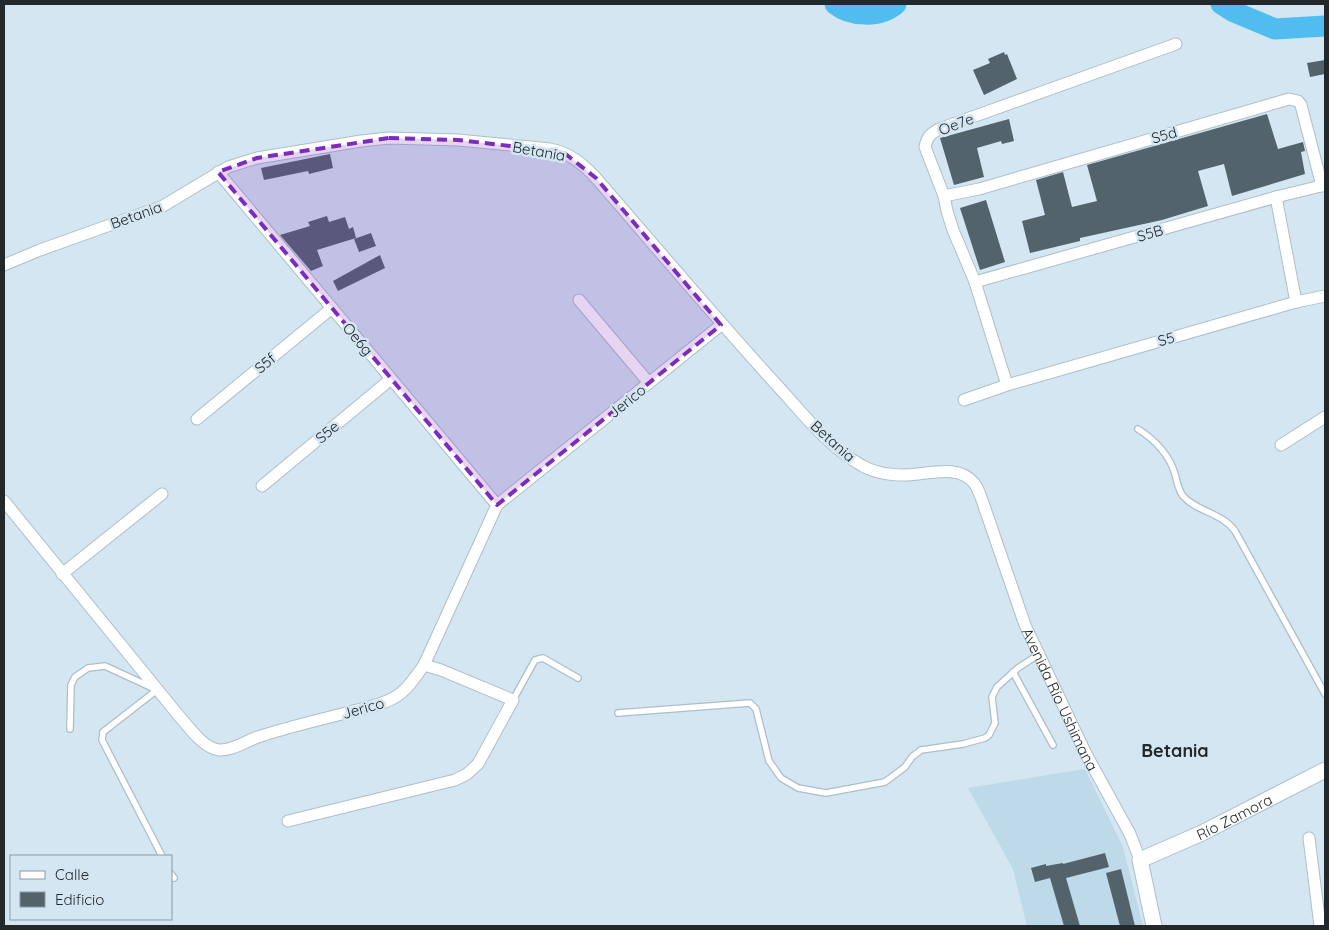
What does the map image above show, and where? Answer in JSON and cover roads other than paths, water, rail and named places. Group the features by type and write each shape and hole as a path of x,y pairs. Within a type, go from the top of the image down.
{"street":[{"name":"Oe7e","path":"1008,385 975,282 953,230 944,196 925,147 926,140 930,134 939,129 1176,44"},
{"name":"S5d","path":"944,196 979,189 1289,99 1298,101 1301,105 1324,186"},
{"name":"Betania","path":"4,265 40,250 163,206 218,172 238,163 257,158 361,140 389,138 458,140 563,152 580,162 596,178 722,324 813,425 840,450 870,470 893,475 934,472 963,475"},
{"name":"Oe6g","path":"218,172 497,505"},
{"name":"S5B","path":"975,282 1276,197 1324,186"},
{"path":"1276,197 1296,302"},
{"name":"S5","path":"964,400 1008,385 1296,302 1325,296"},
{"path":"579,300 649,383"},
{"name":"S5f","path":"197,418 332,308"},
{"name":"Jerico","path":"4,501 157,690 202,740 214,748 225,750 263,735 389,701 398,696 424,665 497,505 722,324"},
{"name":"S5e","path":"262,486 391,379"},
{"path":"1281,445 1325,418"},
{"name":"Avenida Río Ushimana","path":"963,475 974,483 977,488 1024,624 1038,655 1086,754 1130,834 1140,860 1154,926"},
{"path":"62,574 162,494"},
{"path":"288,821 455,780 467,774 478,764 513,700 441,670 424,665"},
{"name":"Río Zamora","path":"1140,860 1202,833 1325,770"},
{"path":"1309,838 1320,926"},
{"path":"1313,871 1325,868"}],"lane":[{"path":"1138,429 1163,450 1172,466 1178,486 1184,496 1192,504 1224,519 1235,531 1325,694"},
{"path":"618,713 750,703 756,709 769,761 781,778 798,788 826,793 886,782 905,767 912,757 921,750 963,744 985,738 989,735 995,723 992,697 996,687 1013,672 1038,655"},
{"path":"513,700 535,660 543,658 578,678"},
{"path":"70,729 71,685 75,677 88,668 105,666 157,690 103,732 102,740 161,855"},
{"path":"1013,672 1054,745"}],"waterway":[{"path":"835,4 849,11 866,14 882,12 896,4"},
{"path":"1221,4 1232,11 1275,29 1325,26"}],"district":[{"name":"Betania","path":"1175,750"}]}
